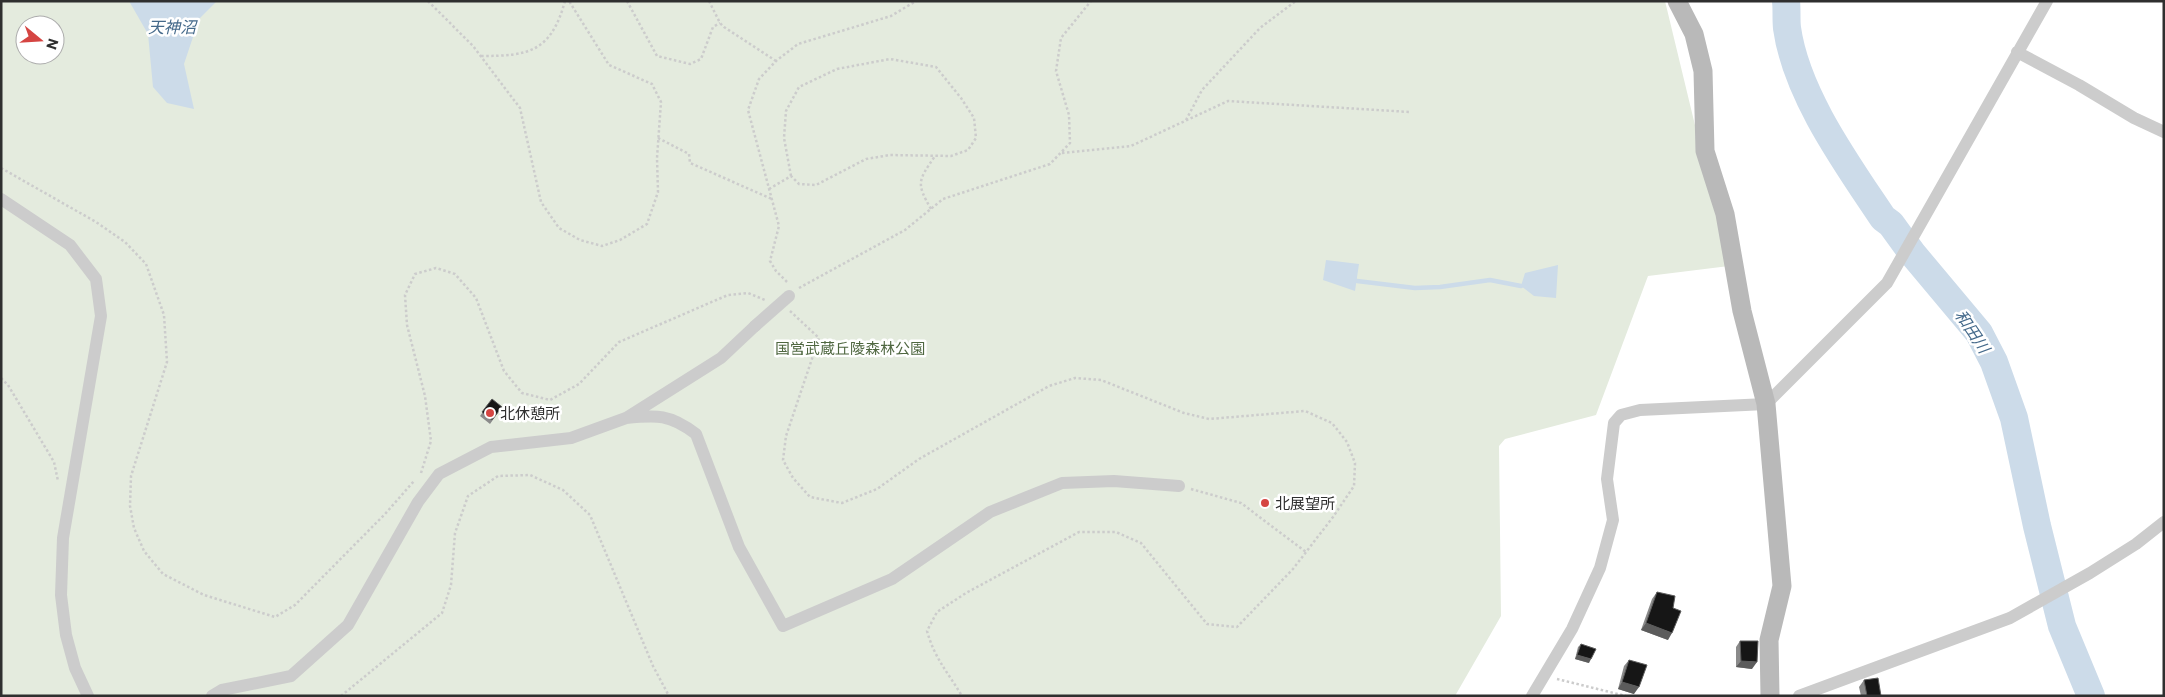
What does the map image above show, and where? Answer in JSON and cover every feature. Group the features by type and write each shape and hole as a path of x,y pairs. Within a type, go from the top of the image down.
{"street":[{"path":"1677,1 1694,34 1703,71 1705,150 1725,214 1742,311 1766,404 1782,586 1769,640 1770,696"},
{"path":"1532,696 1542,676 1572,629 1600,568 1613,520 1607,479 1614,423 1621,415 1640,410 1766,404 1887,283 2047,1"},
{"path":"2017,52 2079,85 2134,118 2164,132"},
{"path":"1,199 70,245 96,280 101,316 63,538 61,595 66,634 75,668 88,696"},
{"path":"212,696 222,690 291,676 348,625 418,502 439,474 491,447 571,438 626,418 720,358 792,293"},
{"path":"626,418 655,415 681,422 696,434 739,546 783,626 892,579 990,512 1062,483 1114,481 1179,486"},
{"path":"1799,696 2010,618 2090,573 2136,544 2164,522"}],"path":[{"path":"428,1 474,46 520,108 541,202 559,228 580,240 602,246 620,240 647,224 658,192 658,138 661,102 652,84 610,65 569,1"},
{"path":"481,56 510,56 526,53 541,46 559,23 565,1"},
{"path":"627,1 658,56 690,64 701,59 713,27 720,23"},
{"path":"709,1 720,23 776,61"},
{"path":"916,1 891,16 798,44 776,61 759,79 748,110 779,226 770,261 792,293 905,230 944,199 1050,164 1070,143 1069,115 1056,72 1061,38 1091,1"},
{"path":"1186,121 1202,90 1260,28 1296,1"},
{"path":"890,59 936,67 961,98 974,118 976,138 968,150 951,156 890,155 866,159 816,185 799,184 791,176 784,138 786,110 799,87 837,69 890,59"},
{"path":"1060,154 1131,146 1228,101 1410,112"},
{"path":"658,138 689,154 690,163 772,199"},
{"path":"931,209 921,191 921,177 935,156"},
{"path":"769,189 791,176"},
{"path":"1,378 8,385 54,462 58,481"},
{"path":"341,696 442,613 451,586 455,533 468,496 498,476 530,475 563,490 590,515 652,666 669,696"},
{"path":"1179,486 1241,503 1306,552"},
{"path":"1542,676 1574,682 1626,696"}],"green space":[{"name":"国営武蔵丘陵森林公園","path":"1,1 1665,1 1729,266 1648,276 1596,415 1505,439 1499,446 1501,616 1455,696 1,696"}],"water":[{"name":"天神沼","path":"129,1 217,1 199,19 184,64 194,109 167,103 153,87 148,34"},
{"path":"1326,260 1359,264 1355,291 1323,280"},
{"path":"1558,265 1556,298 1534,296 1521,286 1525,273"}],"building":[{"name":"北休憩所","path":"492,399 502,407 492,420 482,412"},
{"path":"1657,592 1675,596 1673,608 1681,611 1672,633 1646,623"},
{"path":"1740,641 1758,641 1757,662 1741,661"},
{"path":"1581,644 1596,649 1591,659 1577,655"},
{"path":"1629,660 1647,665 1639,687 1622,682"},
{"path":"1878,678 1881,696 1867,696 1864,680"}],"waterway":[{"name":"和田川","path":"1786,1 1787,28 1792,53 1801,78 1825,128 1883,218 1891,224 1912,253 1979,333 1994,362 2014,418 2037,526 2062,626 2091,696"},
{"path":"1357,281 1415,288 1440,287 1490,280 1521,286"}],"place":[{"name":"北休憩所","path":"490,413"},
{"name":"北展望所","path":"1265,503"}]}
